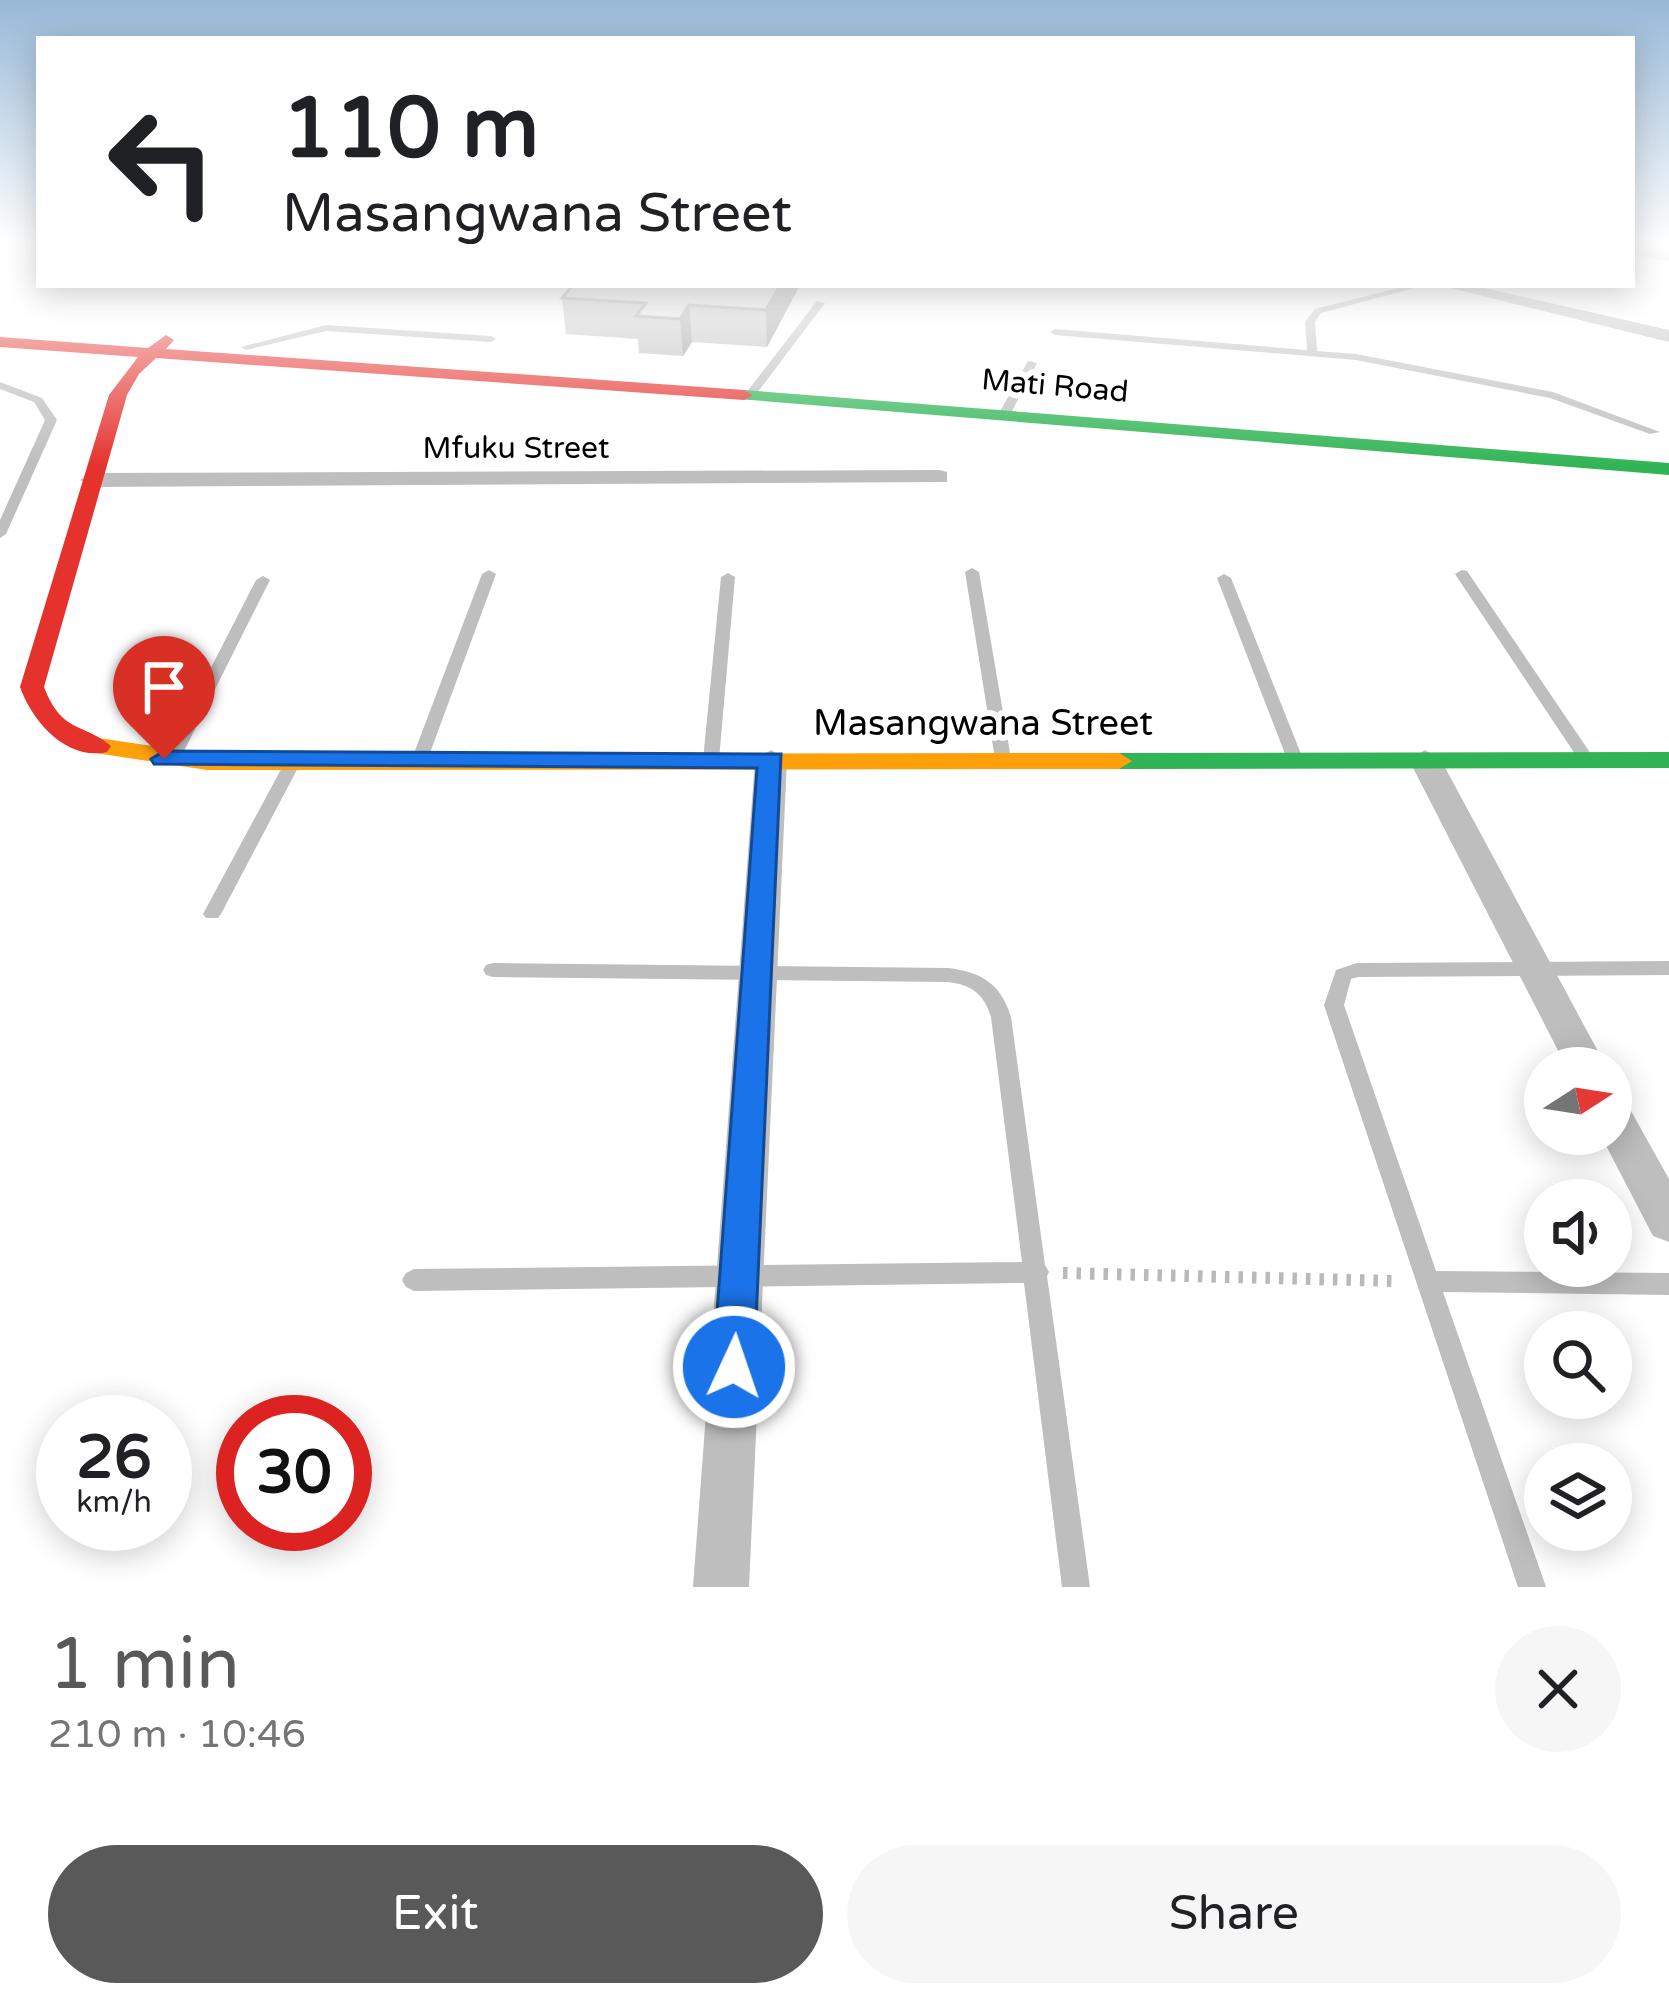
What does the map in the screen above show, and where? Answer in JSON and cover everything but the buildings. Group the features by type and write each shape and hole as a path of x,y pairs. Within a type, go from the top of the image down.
{"street":[{"path":"1591,318 1669,336"},
{"name":"Mati Road","path":"0,323 157,347"},
{"name":"Mati Road","path":"0,342 269,348 436,370 1669,469"},
{"path":"92,480 123,382 157,347"},
{"name":"Mfuku Street","path":"92,480 939,477"},
{"name":"Masangwana Street","path":"92,480 32,687 40,714 83,744 172,759 293,762 1669,760"},
{"path":"721,1587 771,760"},
{"path":"1424,760 1575,1047"},
{"path":"1632,1153 1669,1222"}],"lane":[{"path":"750,395 809,318"},
{"path":"1312,351 1313,318"},
{"path":"269,348 333,328 490,338"},
{"path":"1055,332 1312,351 1553,395 1654,432"},
{"path":"1004,416 1032,364"},
{"path":"0,385 45,404 50,419 0,534"},
{"path":"972,572 1003,759"},
{"path":"418,761 489,574"},
{"path":"1462,574 1586,760"},
{"path":"711,760 728,577"},
{"path":"1224,578 1294,759"},
{"path":"172,759 262,580"},
{"path":"212,914 293,762"},
{"path":"1532,1587 1334,1005 1337,987 1343,975 1357,970 1669,968"},
{"path":"493,970 948,974 984,984 997,998 1001,1017 1076,1587"},
{"path":"414,1280 1037,1273"},
{"path":"1428,1282 1669,1283"}],"path":[{"path":"1037,1273 1428,1282"}],"traffic: fast":[{"path":"744,395 1669,469"},
{"path":"1119,761 1669,760"}],"traffic: slow":[{"path":"98,746 207,762 1119,761"}],"traffic: jam":[{"path":"98,746 56,726 32,687 118,395 132,371 166,340"},
{"path":"0,342 744,395"}],"route":[{"path":"164,759 771,760 734,1367"}]}
